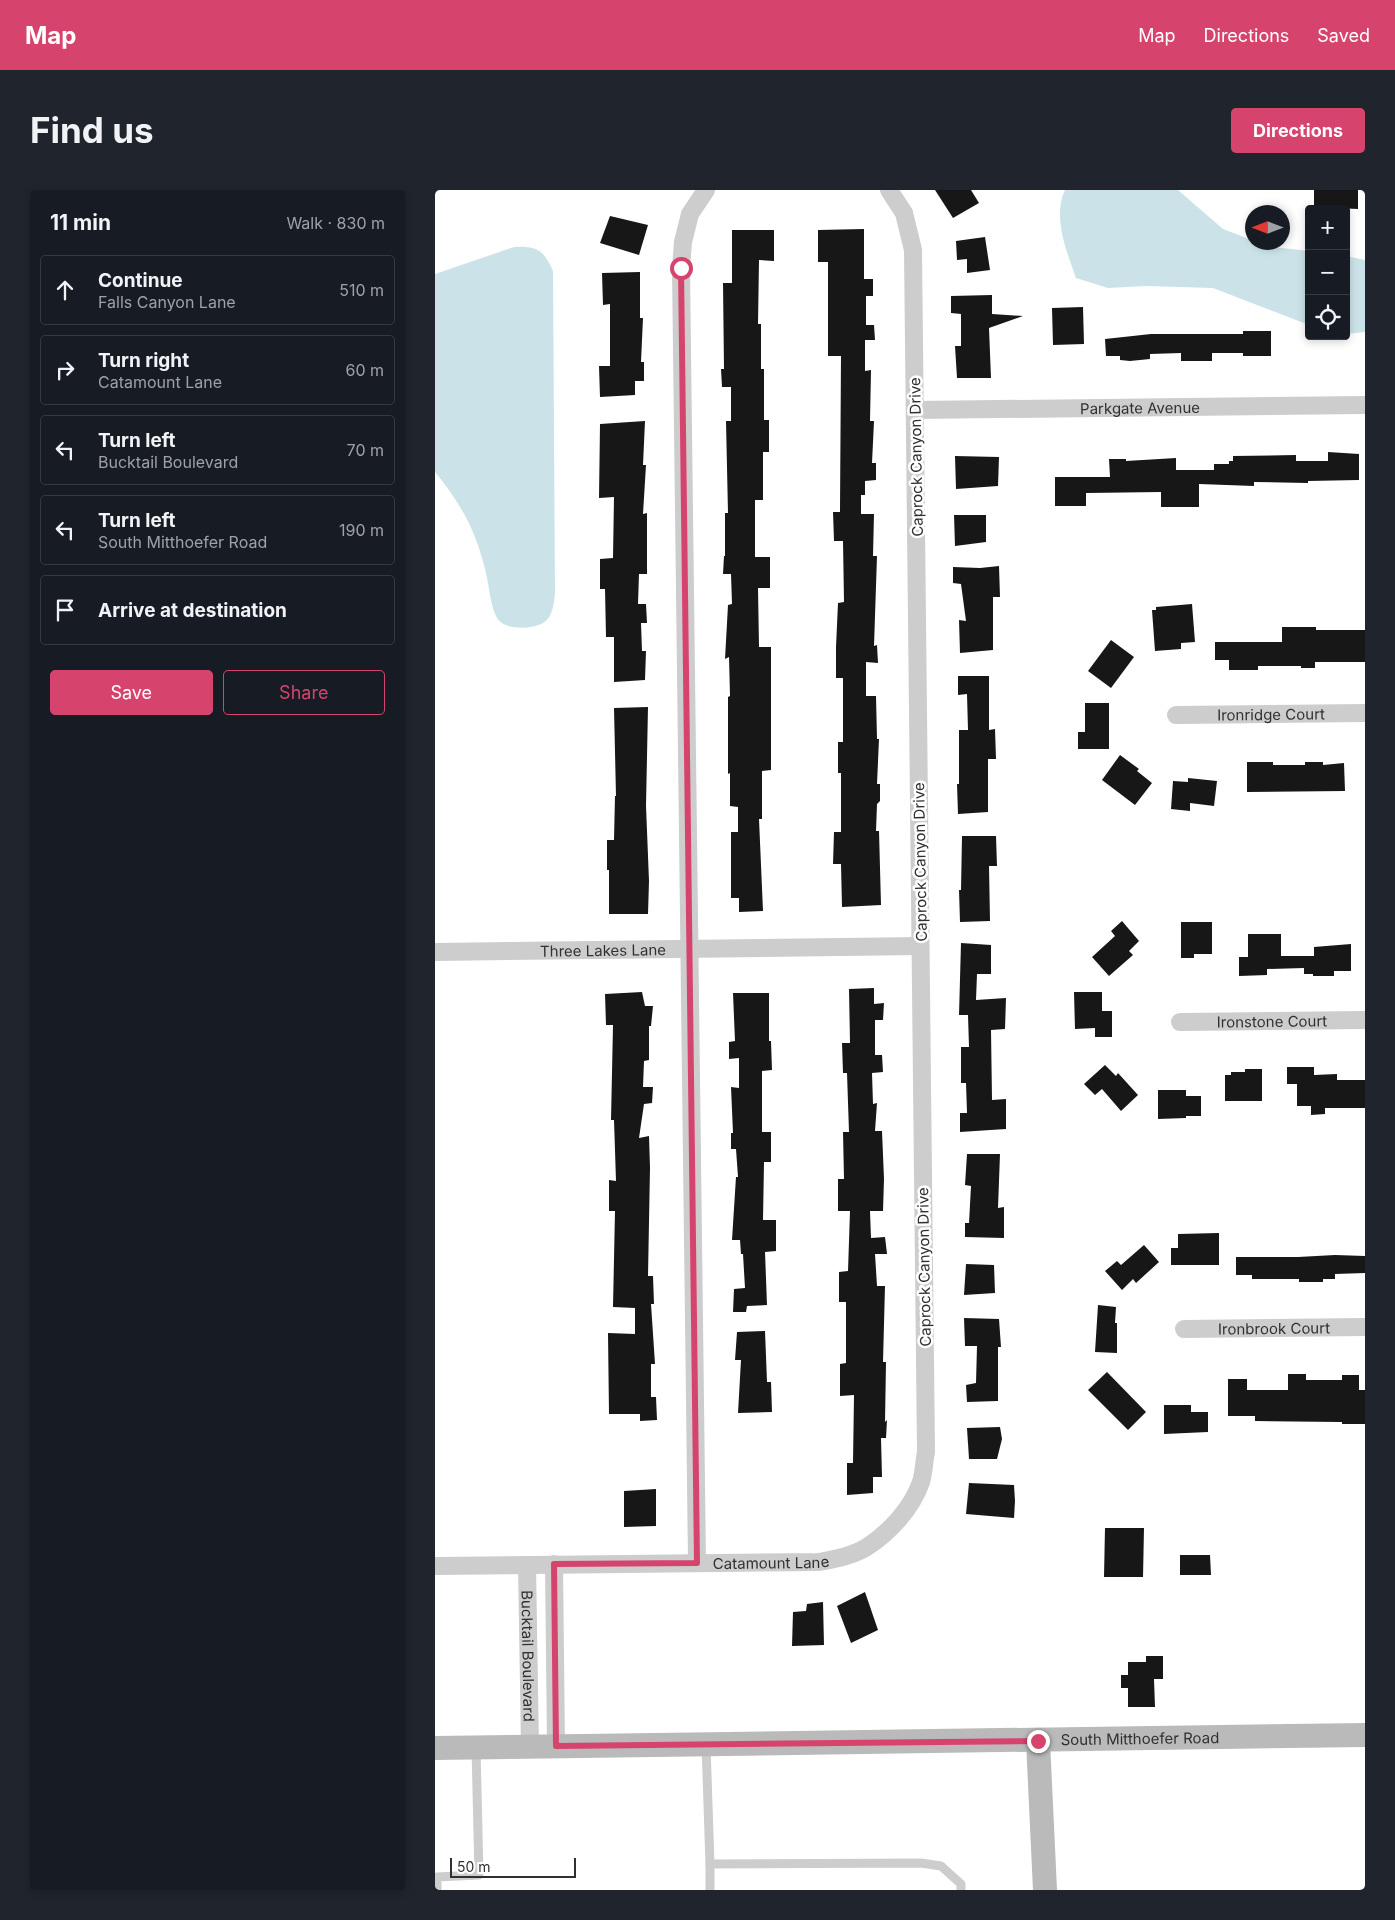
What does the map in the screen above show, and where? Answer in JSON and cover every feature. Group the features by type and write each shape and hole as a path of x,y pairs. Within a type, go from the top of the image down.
{"main road":[{"name":"South Mitthoefer Road","path":"435,1748 1365,1736"},
{"path":"1038,1741 1045,1890"}],"street":[{"path":"697,1563 681,268 683,242 690,214 706,190"},
{"name":"Caprock Canyon Drive","path":"889,190 904,212 913,250 926,1452 921,1482 908,1507 889,1530"},
{"name":"Parkgate Avenue","path":"915,410 1365,405"},
{"name":"Ironridge Court","path":"1176,715 1365,713"},
{"name":"Three Lakes Lane","path":"435,952 920,946"},
{"name":"Ironstone Court","path":"1180,1022 1365,1020"},
{"name":"Ironbrook Court","path":"1184,1329 1365,1327"},
{"name":"Catamount Lane","path":"435,1566 819,1562 844,1557 866,1547 889,1530"},
{"name":"Bucktail Boulevard","path":"554,1564 556,1746"},
{"name":"Bucktail Boulevard","path":"527,1565 530,1747"}],"lane":[{"path":"706,1744 710,1890"},
{"path":"437,1890 437,1877 479,1875 476,1747"},
{"path":"710,1864 921,1863 941,1866 961,1884 961,1890"}],"water":[{"path":"1065,190 1178,190 1223,229 1245,237 1245,250 1290,249 1305,251 1305,323 1213,288 1146,286 1108,288 1076,278 1062,234 1060,223 1061,200"},
{"path":"514,247 529,247 539,251 546,258 553,271 555,593 549,617 543,623 525,628 505,625 497,618 481,555 472,529 460,506 435,472 435,274"},
{"path":"1350,257 1365,260 1365,332 1350,334"}],"building":[{"path":"935,190 971,190 979,203 953,218"},
{"path":"1314,190 1358,190 1358,209 1350,209 1350,205 1314,205"},
{"path":"610,216 648,225 639,255 600,243"},
{"path":"864,229 864,279 873,279 873,296 866,296 866,325 874,325 875,340 865,340 865,371 871,370 870,421 874,421 872,463 876,463 876,480 865,481 865,495 861,495 861,514 874,514 873,556 877,556 874,646 877,645 878,663 866,662 866,696 876,696 877,739 879,739 877,784 880,784 880,801 877,804 876,831 879,831 881,905 842,907 841,864 833,864 834,832 841,832 841,773 838,773 838,742 843,742 843,678 836,678 836,647 838,603 844,602 843,541 834,541 833,512 840,512 841,356 828,356 828,262 818,262 818,230"},
{"path":"732,230 774,230 774,261 759,260 758,324 761,324 761,369 764,369 764,420 769,420 769,452 763,452 763,500 755,500 755,557 770,557 770,588 758,588 759,647 771,647 771,770 762,771 762,819 759,819 763,911 739,912 739,898 731,898 731,832 738,832 738,807 730,806 730,773 728,774 729,657 725,659 728,605 732,604 731,574 723,574 725,513 728,513 726,421 731,421 731,387 722,387 721,369 724,369 723,283 732,283"},
{"path":"985,237 990,270 967,273 967,259 957,260 956,241"},
{"path":"640,272 640,318 643,318 641,362 644,362 644,381 635,381 635,395 600,397 599,366 610,366 610,304 603,305 602,273"},
{"path":"992,295 992,314 1023,316 989,328 991,378 957,378 955,346 961,346 961,314 951,313 951,296"},
{"path":"1083,307 1084,344 1053,345 1052,308"},
{"path":"1243,331 1271,331 1271,356 1243,356 1243,353 1212,353 1212,361 1181,361 1181,353 1150,354 1150,359 1130,361 1120,360 1120,356 1106,356 1105,339 1151,334 1243,334"},
{"path":"645,421 643,465 646,465 643,514 647,513 647,574 639,574 638,604 646,604 647,623 641,623 642,651 646,651 645,680 614,682 614,637 606,637 605,589 600,589 600,559 613,558 614,497 599,498 600,424"},
{"path":"1328,452 1359,454 1359,480 1308,481 1308,483 1254,482 1254,486 1199,484 1199,507 1161,507 1161,492 1086,493 1086,506 1055,506 1055,477 1110,477 1109,459 1126,459 1126,461 1176,458 1176,470 1214,470 1214,464 1229,464 1229,461 1233,461 1233,456 1296,455 1296,461 1328,461"},
{"path":"955,456 999,457 998,486 956,489"},
{"path":"954,515 986,515 986,542 955,546"},
{"path":"999,566 1000,597 993,597 993,650 960,653 959,620 966,621 961,584 953,583 953,567 980,568"},
{"path":"1192,604 1195,642 1181,643 1181,649 1155,651 1152,610 1156,610 1156,607"},
{"path":"1282,627 1316,627 1316,630 1365,630 1365,662 1315,662 1315,668 1301,668 1301,666 1258,666 1258,670 1229,670 1229,660 1215,660 1215,642 1282,642"},
{"path":"1111,640 1134,657 1111,688 1088,671"},
{"path":"958,676 989,676 989,730 995,729 996,759 988,759 988,812 958,814 959,730 968,730 967,694 958,695"},
{"path":"1085,703 1109,703 1109,749 1078,749 1078,732 1085,732"},
{"path":"648,707 646,806 649,881 648,914 609,914 607,840 614,840 616,796 614,708"},
{"path":"1120,755 1139,769 1137,771 1152,783 1135,805 1102,780"},
{"path":"1247,762 1273,762 1273,765 1305,765 1305,762 1323,762 1323,765 1344,763 1345,791 1247,792"},
{"path":"1188,778 1217,781 1214,806 1190,803 1190,811 1171,809 1173,781 1188,782"},
{"path":"962,836 996,836 997,866 989,866 990,921 960,922 959,890 961,890"},
{"path":"1122,921 1139,941 1129,951 1133,955 1109,976 1092,957 1115,936 1111,931"},
{"path":"1181,922 1212,922 1212,954 1194,954 1194,958 1181,958"},
{"path":"1248,934 1281,934 1281,956 1314,956 1314,947 1351,944 1351,971 1334,971 1334,976 1313,976 1313,974 1304,974 1304,968 1267,969 1267,975 1239,976 1239,957 1248,957"},
{"path":"961,943 991,945 991,974 977,974 976,1000 1006,998 1005,1029 991,1030 992,1100 1006,1099 1006,1129 960,1132 960,1113 967,1113 966,1083 961,1083 961,1047 969,1047 968,1015 959,1015"},
{"path":"874,988 874,1004 884,1003 883,1020 875,1020 875,1055 882,1055 883,1072 872,1073 873,1104 877,1103 875,1131 882,1131 884,1179 883,1211 870,1211 871,1238 885,1237 887,1254 875,1254 877,1286 885,1286 883,1362 886,1362 885,1422 887,1420 886,1438 881,1438 882,1477 873,1477 873,1493 847,1495 847,1463 853,1463 854,1395 840,1396 840,1364 846,1363 846,1302 839,1302 839,1272 848,1271 850,1211 838,1211 838,1179 844,1179 843,1132 849,1132 847,1073 843,1073 842,1043 850,1043 849,989"},
{"path":"642,992 645,1006 653,1006 651,1026 649,1026 649,1060 644,1061 643,1087 653,1087 652,1103 644,1104 639,1138 649,1136 648,1276 653,1276 654,1304 651,1304 655,1364 651,1364 651,1397 656,1397 657,1420 640,1421 640,1414 609,1414 608,1333 635,1334 635,1308 613,1307 615,1211 609,1211 609,1180 616,1181 614,1120 611,1120 613,1025 606,1025 605,994"},
{"path":"1074,992 1102,992 1102,1011 1112,1011 1112,1037 1095,1037 1095,1028 1075,1029"},
{"path":"733,993 769,993 769,1041 771,1041 772,1070 762,1071 762,1132 771,1132 771,1162 764,1162 763,1220 776,1220 776,1251 765,1252 767,1305 747,1306 746,1312 733,1312 734,1289 745,1288 743,1254 741,1254 740,1240 732,1240 736,1177 738,1177 736,1149 731,1149 731,1133 733,1133 731,1087 739,1088 739,1058 729,1059 729,1042 735,1041"},
{"path":"1105,1065 1116,1076 1118,1073 1138,1095 1121,1111 1102,1089 1095,1095 1084,1084"},
{"path":"1287,1067 1314,1067 1314,1075 1337,1074 1337,1080 1365,1080 1365,1108 1325,1108 1325,1114 1311,1115 1311,1106 1297,1106 1297,1084 1287,1084"},
{"path":"1245,1069 1262,1069 1262,1101 1225,1101 1225,1075 1231,1075 1231,1072 1245,1072"},
{"path":"1158,1090 1186,1090 1186,1096 1201,1096 1201,1116 1158,1119"},
{"path":"967,1154 1000,1154 998,1208 1004,1207 1004,1238 965,1237 965,1223 969,1223 971,1186 965,1185"},
{"path":"1219,1233 1219,1265 1171,1265 1171,1248 1178,1248 1178,1234"},
{"path":"1144,1245 1159,1262 1136,1283 1133,1279 1122,1290 1105,1271 1117,1261 1121,1265"},
{"path":"1365,1256 1365,1273 1335,1274 1335,1279 1323,1279 1323,1282 1299,1282 1299,1279 1252,1279 1252,1275 1236,1275 1236,1257"},
{"path":"966,1264 994,1265 995,1293 964,1295"},
{"path":"1098,1305 1116,1307 1117,1353 1095,1352"},
{"path":"964,1318 999,1319 1001,1347 998,1347 998,1401 967,1402 966,1385 976,1383 977,1346 965,1346"},
{"path":"765,1331 767,1382 771,1382 772,1412 738,1413 741,1360 735,1360 737,1332"},
{"path":"1107,1372 1146,1412 1128,1430 1088,1390"},
{"path":"1288,1374 1306,1374 1306,1380 1342,1380 1342,1375 1359,1375 1359,1390 1365,1390 1365,1424 1255,1421 1255,1416 1228,1416 1228,1379 1247,1379 1247,1390 1288,1390"},
{"path":"1164,1405 1191,1405 1191,1412 1208,1412 1208,1432 1164,1434"},
{"path":"1000,1427 1002,1439 997,1459 969,1459 967,1428"},
{"path":"969,1483 1014,1485 1014,1518 966,1514"},
{"path":"656,1489 656,1526 624,1527 624,1491"},
{"path":"1105,1528 1144,1528 1143,1577 1104,1577"},
{"path":"1180,1555 1210,1555 1211,1575 1180,1575"},
{"path":"865,1592 878,1630 851,1643 837,1606"},
{"path":"823,1602 824,1645 792,1646 793,1612 806,1611 807,1604"},
{"path":"1146,1656 1163,1656 1163,1679 1154,1679 1155,1707 1128,1707 1128,1688 1121,1688 1121,1675 1128,1675 1128,1662 1146,1662"}],"route":[{"path":"681,268 697,1563 554,1564 556,1746 1038,1741"}]}
